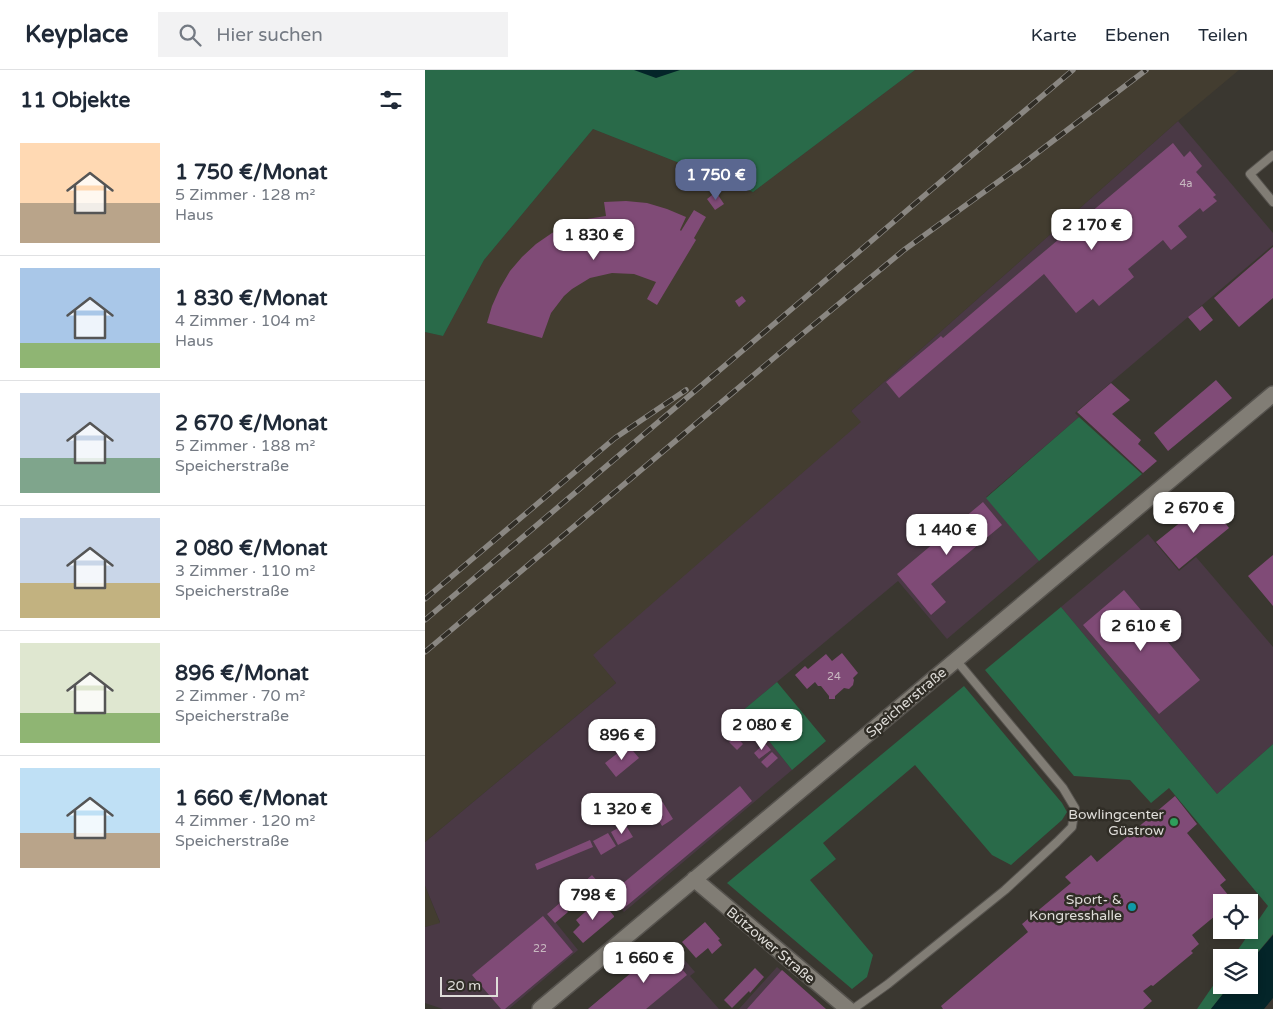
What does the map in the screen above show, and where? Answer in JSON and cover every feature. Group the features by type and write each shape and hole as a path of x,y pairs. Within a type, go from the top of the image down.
{"street":[{"name":"Speicherstraße","path":"540,1009 1273,394"},
{"name":"Bützower Straße","path":"694,879 848,1009"}],"lane":[{"path":"1273,156 1249,174 1273,202"},
{"path":"853,1009 888,984 1005,890 1072,827 1075,808 1063,788 956,660"}],"shaded area":[{"path":"915,70 1239,70 1178,121 851,411 861,422 593,655 616,683 425,842 425,332 443,336 484,260 593,129 753,192"},
{"path":"1178,121 1273,233 1273,245 1075,413 1079,417 986,497 1039,561 947,639 898,581 729,722 769,741 792,770 624,912 592,875 548,913 578,950 509,1009 443,1009 425,1003 425,927 440,922 425,886 425,842 616,683 592,655 860,422 851,411"},
{"path":"1148,534 1179,571 1196,557 1273,647 1273,744 1217,794 1061,607"},
{"path":"425,886 440,923 425,927"},
{"path":"669,942 695,972 690,976 719,1009 588,1009"},
{"path":"777,967 825,1009 739,1009"}],"green space":[{"path":"425,70 915,70 753,192 593,129 484,260 443,336 425,332"},
{"path":"1079,417 1142,474 1039,561 986,498"},
{"path":"1061,607 1217,794 1273,744 1273,934 1258,952 1258,949 1238,949 1245,939 1258,939 1258,921 1268,906 1169,788 1151,803 1130,780 1074,776 985,670"},
{"path":"777,682 826,741 792,770 769,741 729,722"},
{"path":"964,686 1062,803 1067,812 1062,820 1011,865 992,855 915,765 823,843 836,859 810,880 873,955 867,977 852,989 727,883"},
{"path":"1213,986 1213,994 1223,994 1211,1009 1197,1009"}],"water":[{"path":"634,70 680,70 656,78"},
{"path":"1273,935 1273,998 1264,1009 1211,1009 1223,994 1258,994 1258,952"}],"building":[{"path":"1173,143 1184,157 1190,151 1202,166 1196,172 1216,195 1213,197 1217,201 1203,212 1200,208 1178,226 1187,237 1171,250 1163,240 1128,269 1134,277 1099,306 1093,299 1076,313 1044,274 899,398 886,382 941,336 943,338"},
{"path":"716,192 724,204 715,210 707,199"},
{"path":"626,201 647,203 686,217 681,231 694,210 706,217 694,238 696,240 657,305 647,299 656,282 634,274 612,273 590,278 564,296 551,313 542,338 487,323 492,306 510,271 536,244 552,233 569,225 587,219 606,216 604,202"},
{"path":"1273,247 1273,298 1239,327 1214,298"},
{"path":"742,296 746,301 739,307 735,301"},
{"path":"1202,306 1213,320 1200,331 1188,317"},
{"path":"1216,380 1232,398 1168,451 1154,433"},
{"path":"1111,383 1130,400 1112,414 1141,440 1138,444 1157,461 1143,473 1077,412"},
{"path":"1203,498 1211,499 1210,505 1217,513 1222,509 1228,517 1223,520 1229,528 1179,569 1156,542 1203,504"},
{"path":"983,502 1002,525 931,584 946,602 931,615 897,574"},
{"path":"1273,555 1273,606 1248,576"},
{"path":"1124,590 1200,680 1159,714 1083,625"},
{"path":"842,653 858,673 853,678 853,685 849,689 844,688 835,696 835,699 829,699 829,696 821,686 818,686 815,682 807,689 795,675 805,666 808,669 826,654 832,661"},
{"path":"736,736 743,744 737,750 729,742"},
{"path":"765,743 771,750 759,759 754,753"},
{"path":"628,745 639,758 616,777 605,763"},
{"path":"772,752 778,758 767,768 761,762"},
{"path":"740,786 752,801 623,909 610,894"},
{"name":"Sport- & Kongresshalle","path":"1175,796 1197,824 1187,833 1226,880 1220,885 1227,894 1213,894 1213,918 1192,935 1199,944 1191,951 1193,953 1153,986 1151,985 1143,991 1152,1001 1143,1009 943,1009 941,1006 1028,932 1022,924 1071,883 1065,877 1091,855 1097,862"},
{"path":"662,801 673,819 662,826 651,807"},
{"path":"625,824 633,837 618,845 611,832"},
{"path":"608,833 616,846 601,855 593,841"},
{"path":"590,840 593,847 537,870 535,864"},
{"path":"592,875 602,886 596,892 594,889 574,906 572,904 566,909 568,912 555,923 547,914"},
{"path":"600,899 614,917 583,943 573,932 580,925 576,920"},
{"path":"543,916 573,952 505,1009 501,1009 472,975"},
{"path":"705,922 720,939 718,940 722,945 712,954 708,948 696,958 682,942"},
{"path":"663,946 687,975 646,1009 588,1009"},
{"path":"755,968 764,977 750,993 749,991 732,1008 724,1000"},
{"path":"782,970 826,1009 747,1009"}],"railway":[{"path":"425,620 1073,70"},
{"path":"425,652 904,250 1020,166 1146,70"},
{"path":"425,599 615,438 686,390"}],"place":[{"name":"Bowlingcenter Güstrow","path":"1174,822"},
{"name":"Sport- & Kongresshalle","path":"1132,907"}]}
